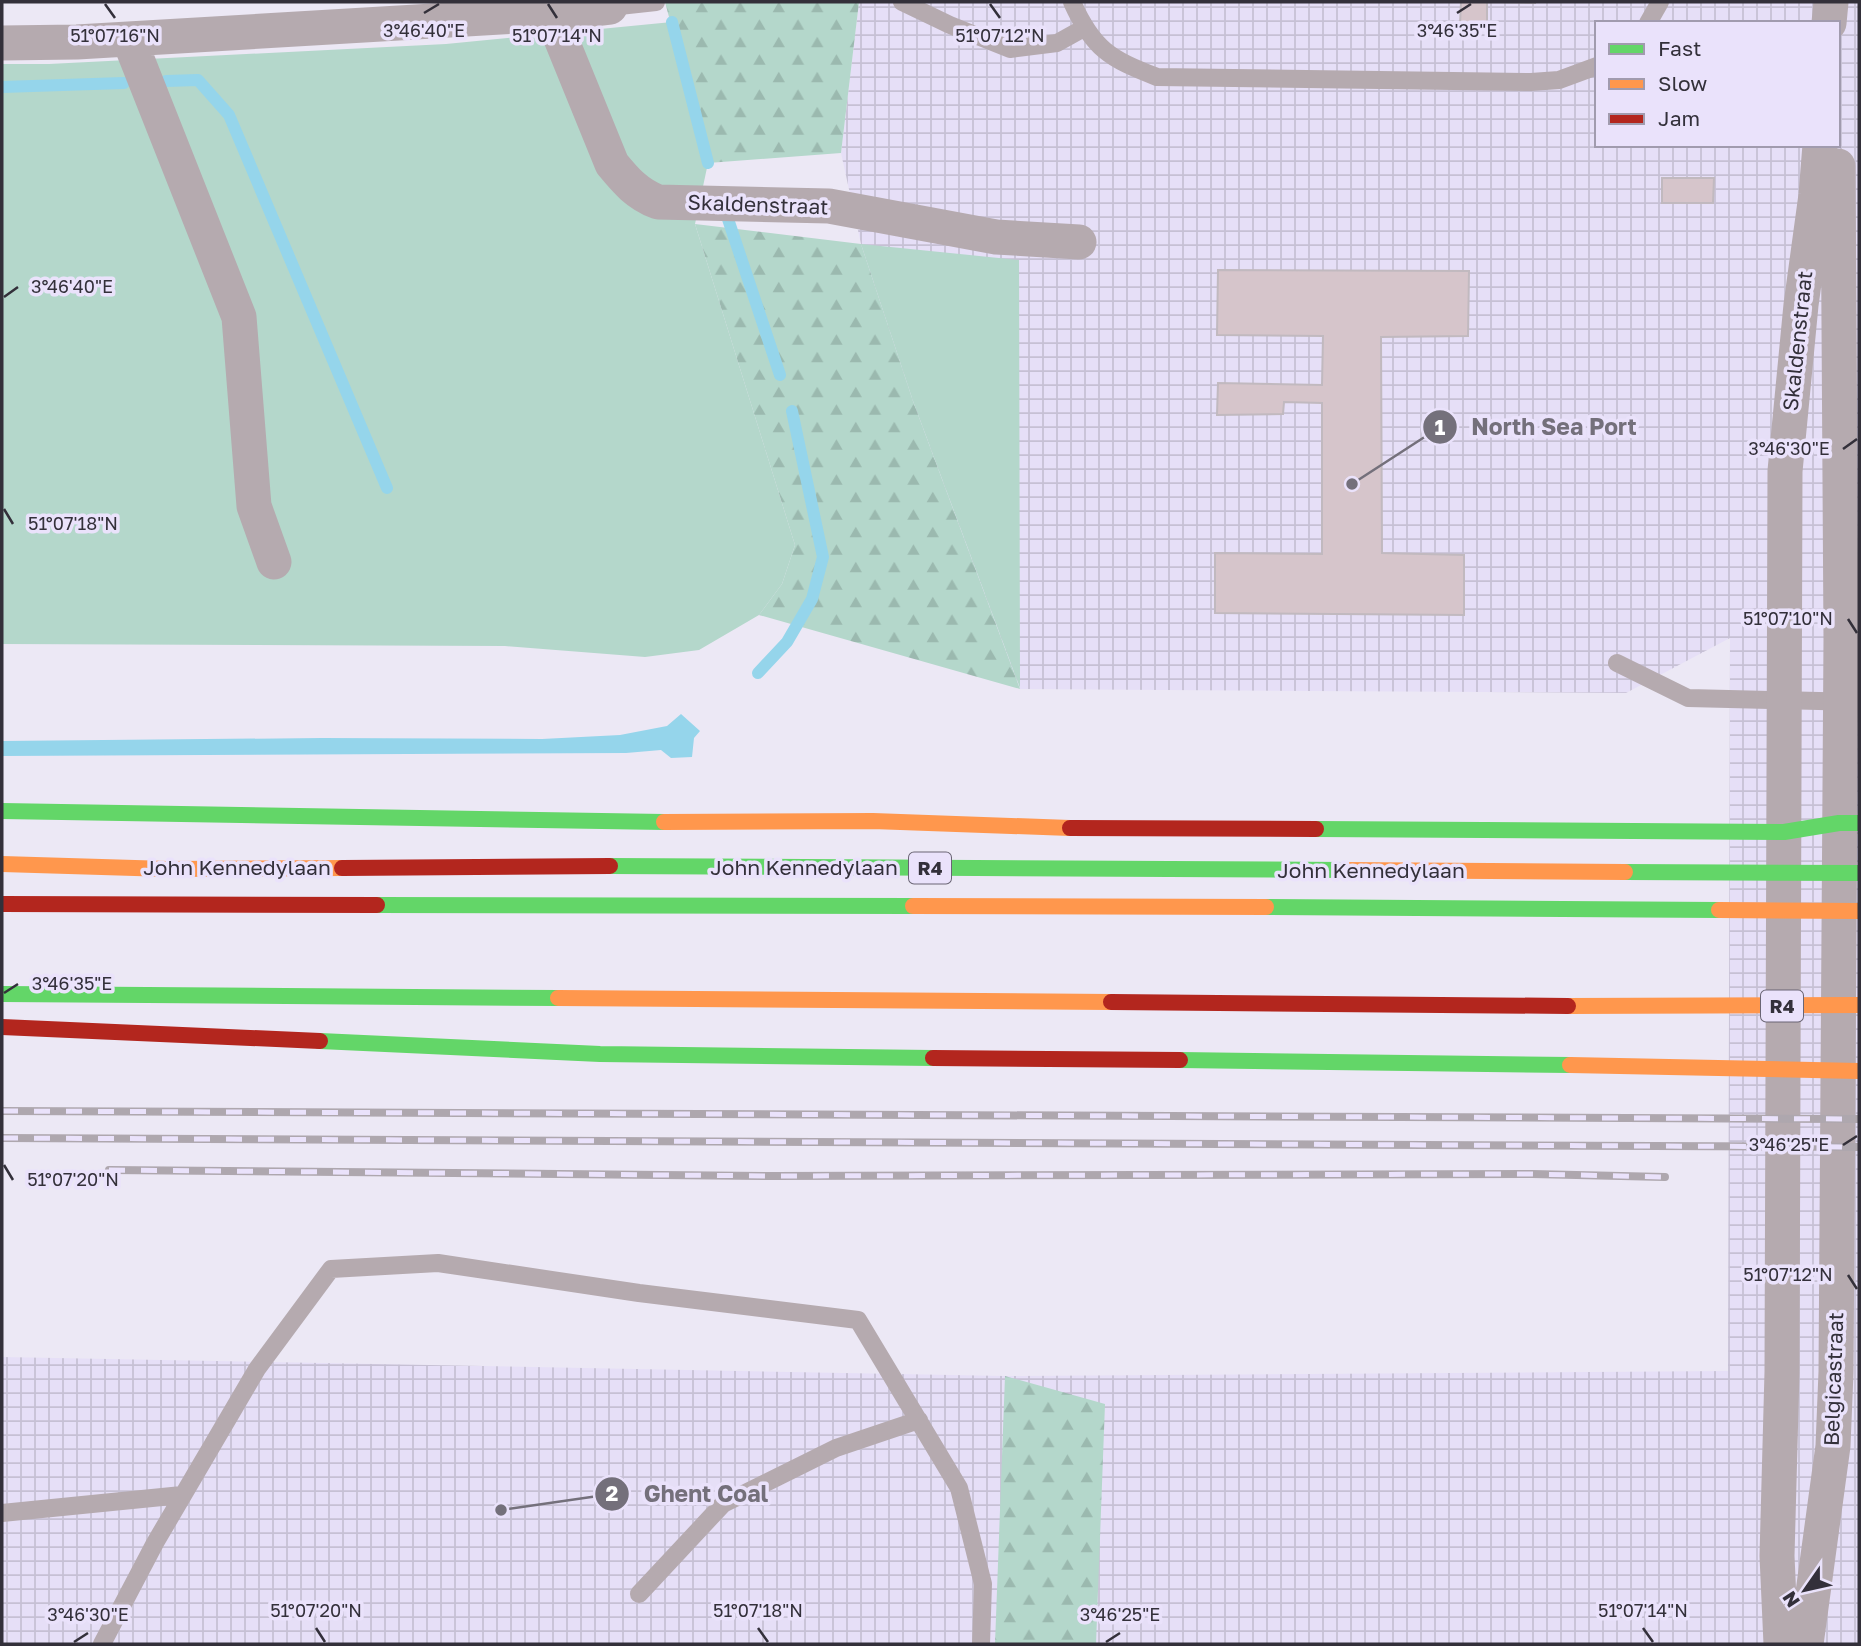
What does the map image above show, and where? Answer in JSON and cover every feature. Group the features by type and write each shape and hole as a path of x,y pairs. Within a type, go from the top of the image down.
{"highway":[{"path":"2,811 594,822 873,821 1042,828 1784,832 1849,823"},
{"path":"491,835 594,822"},
{"path":"168,869 264,852"},
{"name":"John Kennedylaan","path":"2,864 168,869 607,866 1859,873"},
{"name":"John Kennedylaan","path":"2,904 1859,911"},
{"name":"R4","path":"2,994 1690,1007 1859,1005"},
{"path":"2,1027 600,1055 1455,1063 1848,1071"}],"street":[{"path":"1829,21 1833,2"},
{"path":"1833,2 1836,21"},
{"path":"2,43 48,43 610,8"},
{"name":"Skaldenstraat","path":"551,13 612,164 627,184 644,196 658,202 829,206 996,237 1079,242"},
{"path":"130,38 239,317 254,506 274,562"},
{"name":"Skaldenstraat","path":"1784,1069 1785,471 1820,147"},
{"name":"Skaldenstraat","path":"1838,147 1841,639 1849,823"},
{"name":"Belgicastraat","path":"1806,1644 1833,1446 1848,1071 1849,823"},
{"path":"1782,1644 1777,1556 1782,1372 1784,1069"}],"lane":[{"path":"610,8 656,2"},
{"path":"902,2 1010,49 1057,43 1084,28"},
{"path":"1072,2 1084,28 1096,45 1125,65 1157,77 1531,82 1559,80 1595,67"},
{"path":"1649,21 1660,2"},
{"path":"1616,663 1688,698 1859,702"},
{"path":"102,1644 182,1495 257,1369 331,1269 438,1263 639,1293 859,1320 959,1488 983,1584 981,1644"},
{"path":"639,1594 723,1504 836,1448 919,1420"},
{"path":"2,1513 182,1495"}],"shaded area":[{"path":"859,2 1859,2 1859,1644 2,1644 2,1357 1005,1376 1728,1371 1730,638 1626,693 1020,689 913,401 861,244 841,153"}],"green space":[{"path":"665,2 859,2 841,153 708,163"},
{"path":"672,22 708,163 695,224 795,545 782,584 759,615 699,650 645,657 505,646 2,644 2,64 49,64 446,44"},
{"path":"695,224 861,244 913,401 1020,689 759,615 782,584 795,545"},
{"path":"861,244 1019,260 1020,688 913,401"},
{"path":"1005,1376 1105,1404 1096,1644 995,1644"}],"water":[{"path":"681,714 700,731 694,738 692,757 671,758 661,750 626,753 2,756 2,741 542,739 620,735 667,726"}],"building":[{"path":"1461,2 1487,2 1487,26 1460,25"},
{"path":"1662,178 1714,178 1713,203 1662,203"},
{"path":"1218,270 1469,271 1468,336 1381,337 1382,553 1464,555 1464,615 1215,613 1215,553 1322,554 1322,403 1284,402 1283,414 1217,415 1218,383 1322,385 1323,336 1217,335"}],"waterway":[{"path":"672,22 708,163"},
{"path":"166,81 198,80 229,115 387,488"},
{"path":"2,87 124,83"},
{"path":"728,219 780,375"},
{"path":"758,673 787,642 812,599 823,557 792,411"}],"railway":[{"path":"2,1111 1859,1119"},
{"path":"2,1138 1859,1147"},
{"path":"109,1170 775,1176 1532,1174 1665,1177"}],"traffic: fast":[{"path":"2,811 664,822"},
{"path":"1316,829 1784,832 1839,823 1859,823"},
{"path":"610,866 1344,870"},
{"path":"1625,872 1859,873"},
{"path":"377,905 913,906"},
{"path":"1266,907 1719,910"},
{"path":"2,994 558,998"},
{"path":"320,1041 600,1054 933,1058"},
{"path":"1180,1060 1570,1065"}],"traffic: slow":[{"path":"664,822 873,821 1070,828"},
{"path":"2,864 168,869 342,868"},
{"path":"1344,870 1625,872"},
{"path":"913,906 1266,907"},
{"path":"1719,910 1859,911"},
{"path":"558,998 1111,1002"},
{"path":"1568,1006 1859,1005"},
{"path":"1570,1065 1859,1071"}],"traffic: jam":[{"path":"1070,828 1316,829"},
{"path":"342,868 610,866"},
{"path":"2,904 377,905"},
{"path":"1111,1002 1568,1006"},
{"path":"2,1027 320,1041"},
{"path":"933,1058 1180,1060"}],"place":[{"name":"North Sea Port","path":"1352,484"},
{"name":"Ghent Coal","path":"501,1510"}]}
